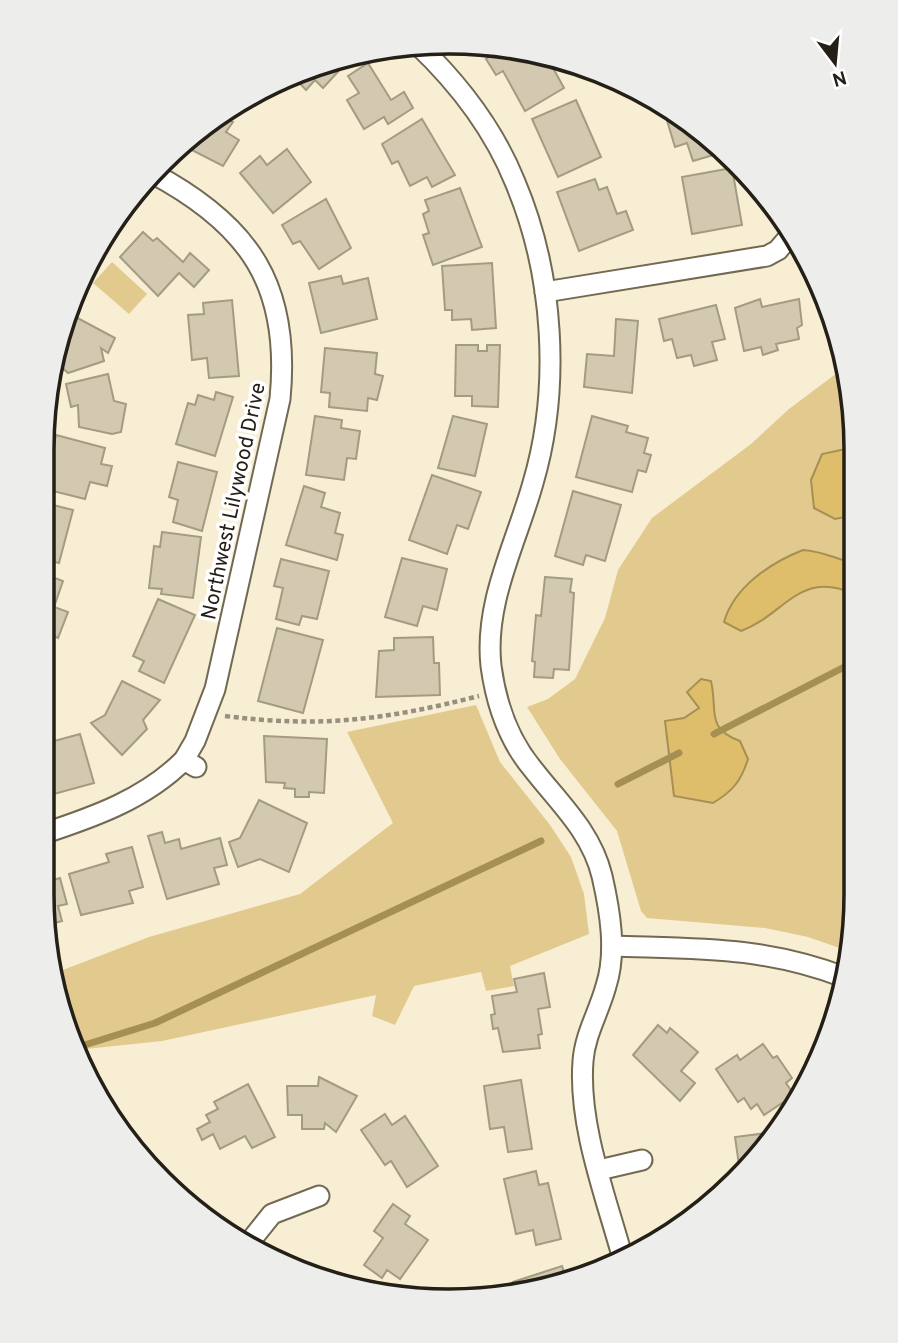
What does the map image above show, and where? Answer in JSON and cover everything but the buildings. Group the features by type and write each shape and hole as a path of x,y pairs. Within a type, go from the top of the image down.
{"street":[{"path":"427,55 458,87 515,181 545,292 550,355 548,419 534,482 495,598 489,632 496,691 508,732 531,767 569,809 589,843 601,874 612,946 607,984 587,1036 583,1061 584,1108 620,1250"},
{"name":"Northwest Lilywood Drive","path":"54,830 123,804 190,763 215,689 280,399 284,362 280,321 267,281 246,244 217,213 162,179"},
{"path":"545,292 767,256 785,242"},
{"path":"612,946 749,951 800,961 835,974"},
{"path":"599,1170 642,1160"},
{"path":"254,1237 272,1214 319,1196"}],"path":[{"path":"206,713 285,723 352,722 429,709 496,691"}],"shaded area":[{"path":"112,262 147,294 129,314 93,283"},
{"path":"836,374 844,449 844,894 840,948 808,937 765,928 647,918 641,911 617,831 560,759 527,707 548,699 575,679 605,618 618,570 652,518 751,444 789,409"},
{"path":"844,449 844,517 835,519 814,508 811,480 822,454"},
{"path":"803,550 844,560 844,591 819,587 806,591 741,631 724,622 729,609 745,587 778,562"},
{"path":"701,679 711,681 717,724 729,736 740,741 748,759 735,785 713,803 674,796 665,721 684,718 699,708 687,692"},
{"path":"476,705 500,762 550,825 571,857 584,894 589,934 510,966 514,986 486,991 481,972 414,986 395,1025 372,1016 376,995 162,1041 86,1049 75,1021 62,970 149,937 300,894 393,823 347,732"}],"waterway":[{"path":"714,734 844,667"},
{"path":"618,784 679,753"},
{"path":"84,1045 155,1023 541,841"}]}
